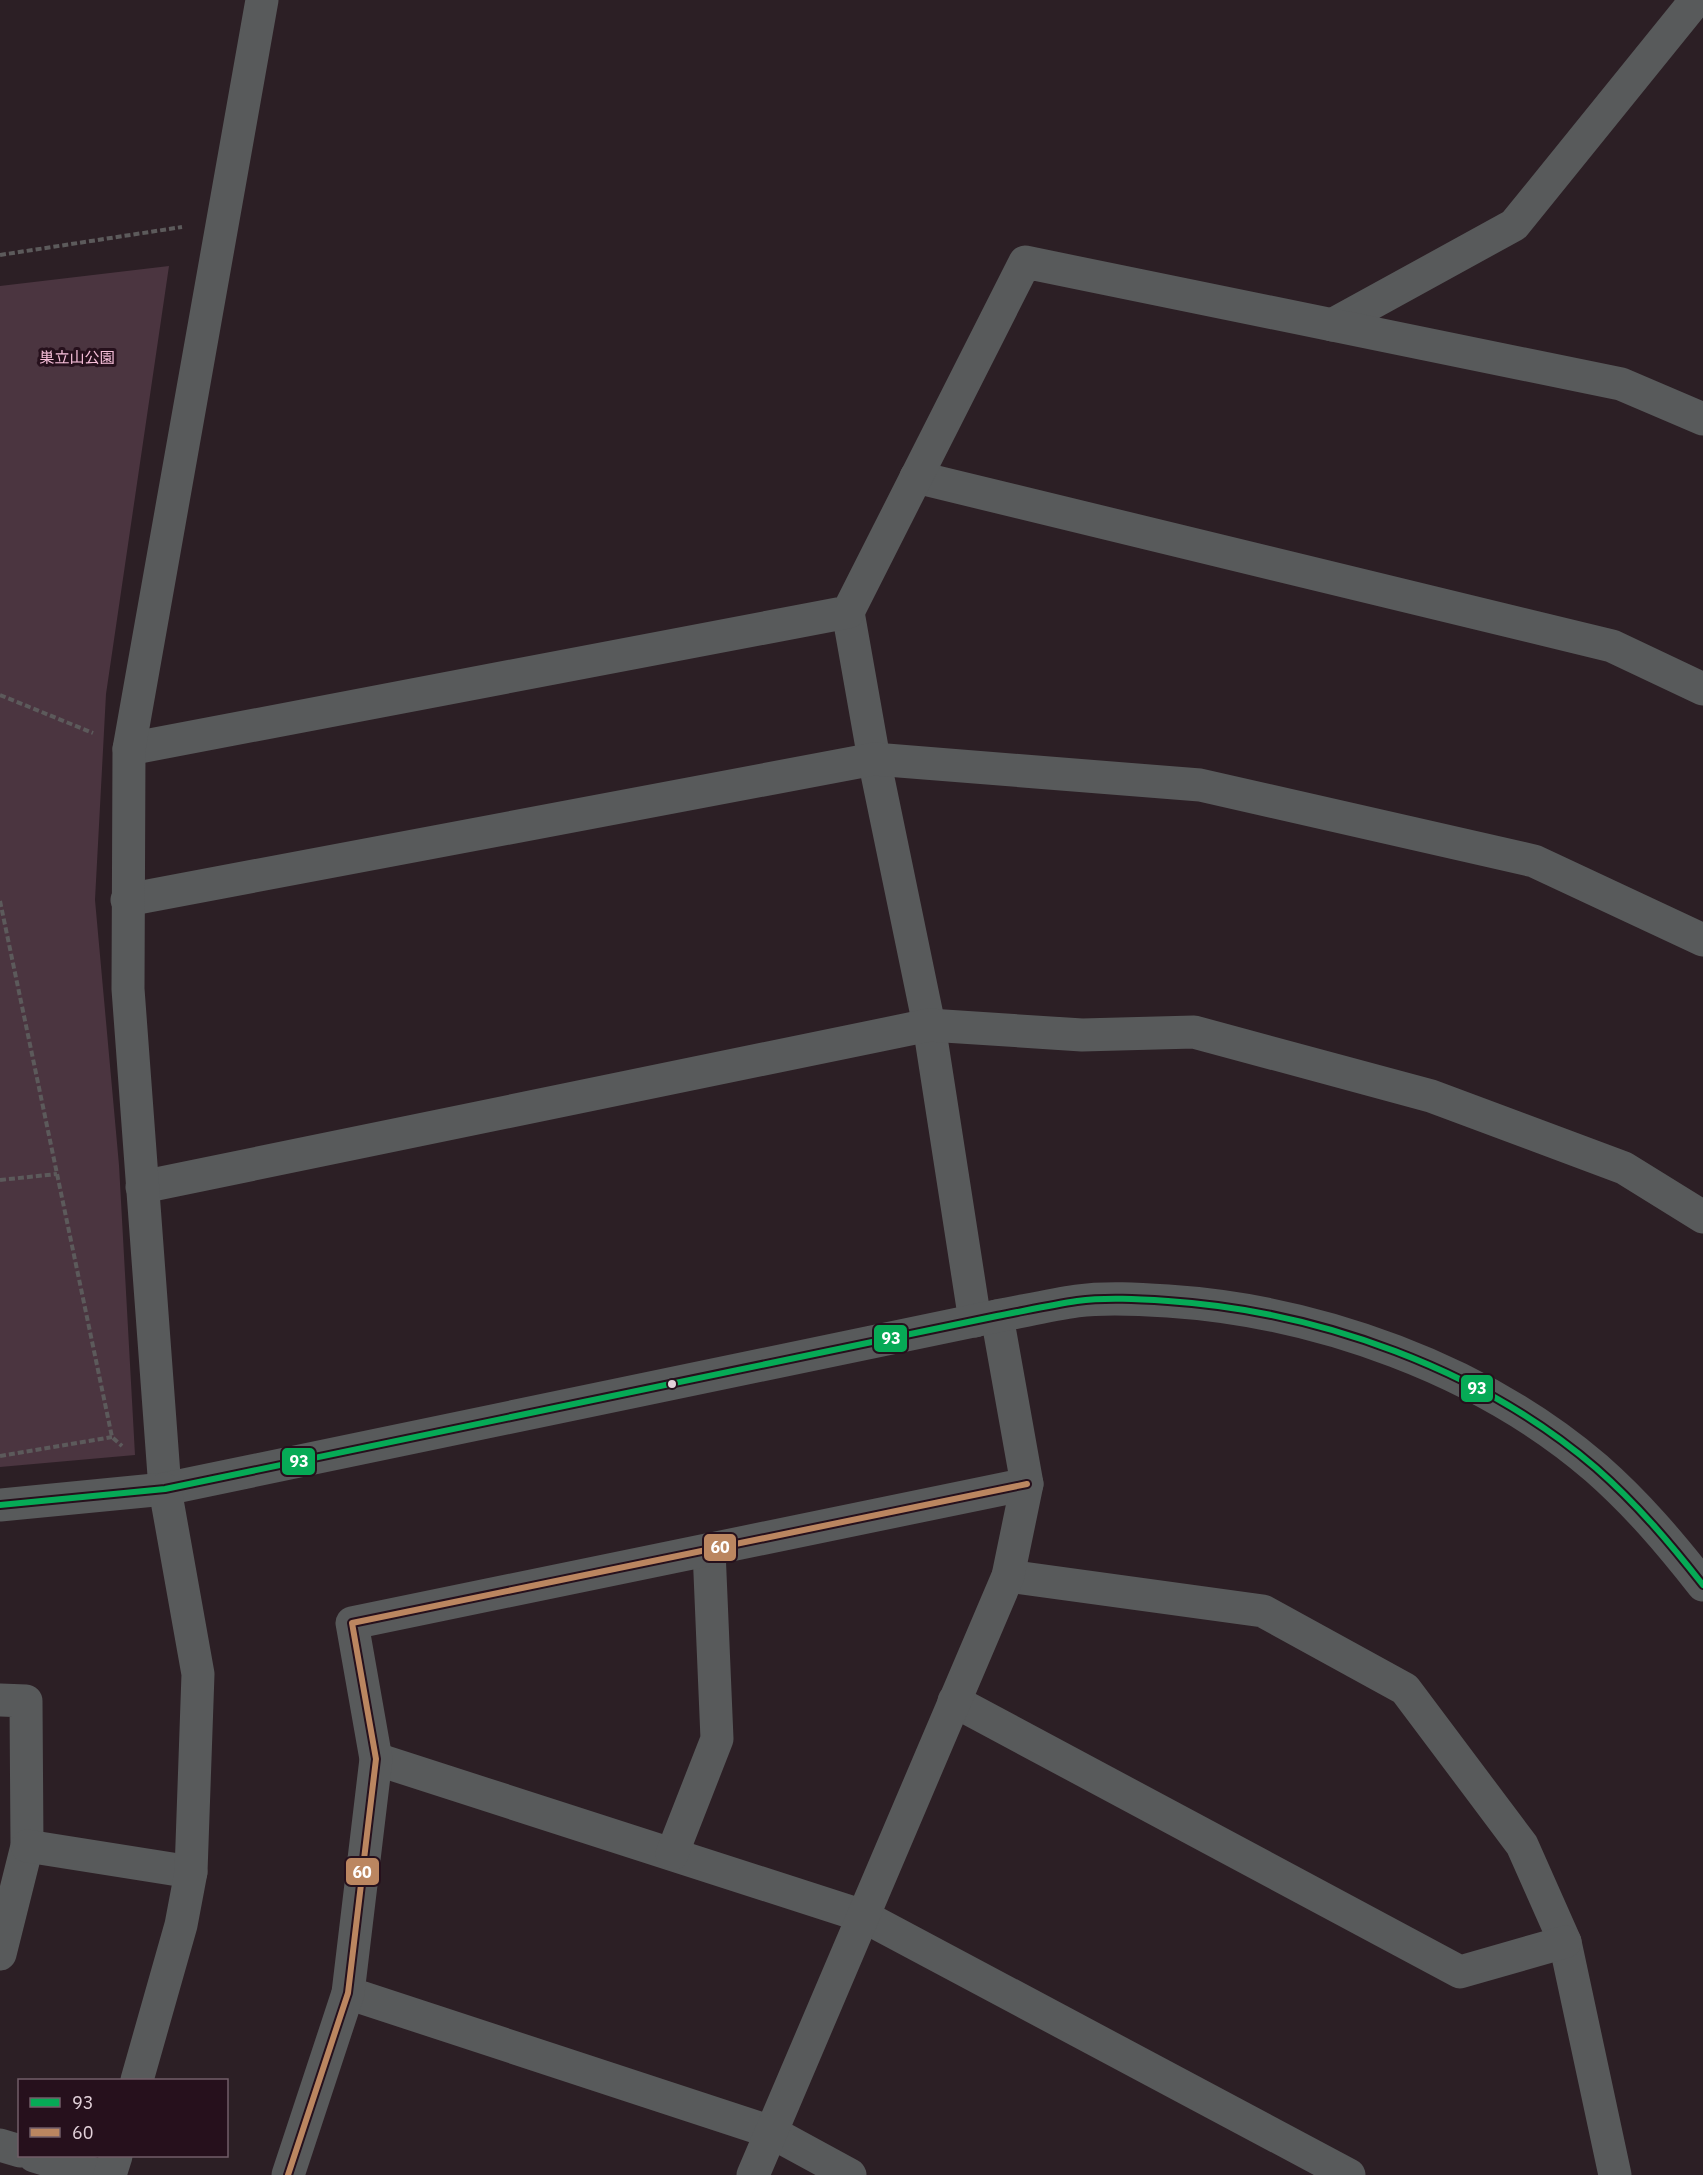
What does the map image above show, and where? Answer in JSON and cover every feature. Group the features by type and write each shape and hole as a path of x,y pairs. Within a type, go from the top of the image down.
{"street":[{"path":"137,2079 181,1925 191,1872 198,1674 165,1489 142,1187 128,989 129,749 262,0"},
{"path":"1332,325 1515,225 1696,0"},
{"path":"753,2175 1008,1576 1027,1484 986,1319 874,759 848,612 1024,262 1621,384 1703,419"},
{"path":"916,477 1612,646 1703,689"},
{"path":"129,749 848,612"},
{"path":"127,900 874,759 1200,785 1534,861 1703,940"},
{"path":"142,1187 929,1026 1082,1035 1194,1032 1431,1096 1624,1168 1703,1217"},
{"path":"0,1505 165,1489 1079,1301 1144,1300 1207,1304 1262,1313 1335,1332 1400,1353 1461,1380 1528,1418 1595,1468 1660,1530 1703,1585"},
{"path":"288,2175 348,1993 376,1759 352,1623 1027,1484"},
{"path":"672,1854 717,1739 709,1550"},
{"path":"1008,1576 1263,1611 1405,1689 1522,1845 1565,1942 1615,2175"},
{"path":"0,1700 26,1701 27,1846 0,1954"},
{"path":"954,1701 1460,1972 1565,1942"},
{"path":"376,1759 863,1916 1349,2175"},
{"path":"27,1846 191,1872"},
{"path":"348,1993 771,2132 850,2175"},
{"path":"0,2145 18,2150"},
{"path":"37,2157 98,2175"},
{"path":"110,2175 116,2157"}],"path":[{"path":"0,255 222,221"},
{"path":"0,695 129,749"},
{"path":"0,901 112,1437 165,1489"},
{"path":"0,1180 57,1174"},
{"path":"0,1456 112,1437"}],"green space":[{"name":"巣立山公園","path":"169,266 106,694 95,900 119,1165 135,1455 0,1467 0,286"}],"transit line":[{"name":"93","path":"0,1505 165,1489 1047,1306 1111,1299 1168,1301 1225,1307 1282,1317 1339,1332 1395,1351 1450,1374 1502,1402 1551,1433 1596,1468 1652,1524 1703,1585"},
{"name":"60","path":"288,2175 348,1993 376,1759 352,1623 1027,1484"}]}
